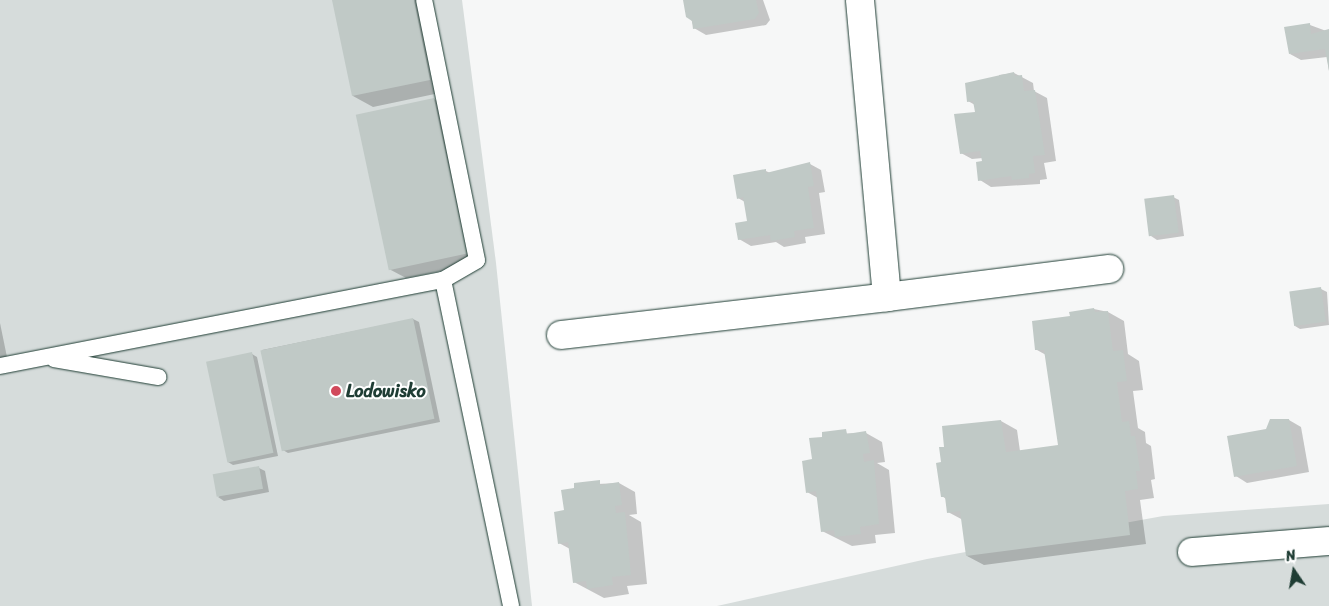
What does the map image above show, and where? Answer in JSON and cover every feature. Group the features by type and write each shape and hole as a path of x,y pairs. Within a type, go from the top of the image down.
{"street":[{"path":"860,0 887,297"},
{"path":"561,335 1109,269"},
{"path":"1192,552 1329,541"}],"lane":[{"path":"0,366 443,280 477,260 424,0"},
{"path":"443,280 511,606"},
{"path":"44,358 158,377"}],"shaded area":[{"path":"0,0 462,0 496,263 532,606 0,606"},
{"path":"1329,504 1329,606 717,606 927,559 1163,516"}],"building":[{"path":"332,0 414,0 430,80 352,96"},
{"path":"683,0 756,0 759,13 755,19 693,29 692,21 686,17"},
{"path":"1310,23 1311,34 1329,29 1329,71 1325,49 1289,54 1284,27"},
{"path":"1014,72 1015,76 1022,75 1024,91 1035,90 1045,155 1033,156 1035,173 1029,174 1029,178 1012,180 1011,176 978,181 976,162 982,161 980,151 960,154 954,114 975,112 973,101 967,102 965,83"},
{"path":"434,98 467,254 389,270 356,115"},
{"path":"810,162 814,186 808,187 814,228 794,231 795,237 771,241 770,235 738,240 735,223 747,221 743,197 737,199 733,175 766,169 766,173"},
{"path":"1174,195 1179,233 1149,236 1144,199"},
{"path":"1321,287 1326,322 1294,326 1289,291"},
{"path":"1094,308 1095,312 1108,311 1113,351 1123,350 1127,381 1117,382 1122,422 1129,421 1131,436 1135,436 1140,471 1136,471 1138,489 1125,491 1130,535 966,556 960,511 947,513 945,497 941,497 936,463 941,462 939,447 944,447 942,426 1001,420 1006,452 1058,445 1044,350 1035,350 1032,321 1070,316 1069,312"},
{"path":"413,318 434,419 282,451 260,350"},
{"path":"252,352 273,453 227,463 206,362"},
{"path":"1270,419 1289,419 1297,466 1234,477 1227,436 1266,429"},
{"path":"846,429 847,434 866,431 870,453 863,454 864,462 874,460 879,524 860,527 861,534 835,537 834,530 821,532 816,491 806,493 802,461 812,459 809,438 822,437 822,432"},
{"path":"259,466 263,489 217,497 213,474"},
{"path":"600,480 600,485 619,482 622,505 615,506 616,513 625,512 631,575 612,577 613,585 587,589 586,581 573,583 568,542 558,544 554,512 564,510 561,490 574,488 574,483"}],"place":[{"name":"Lodowisko","path":"336,391"}]}
